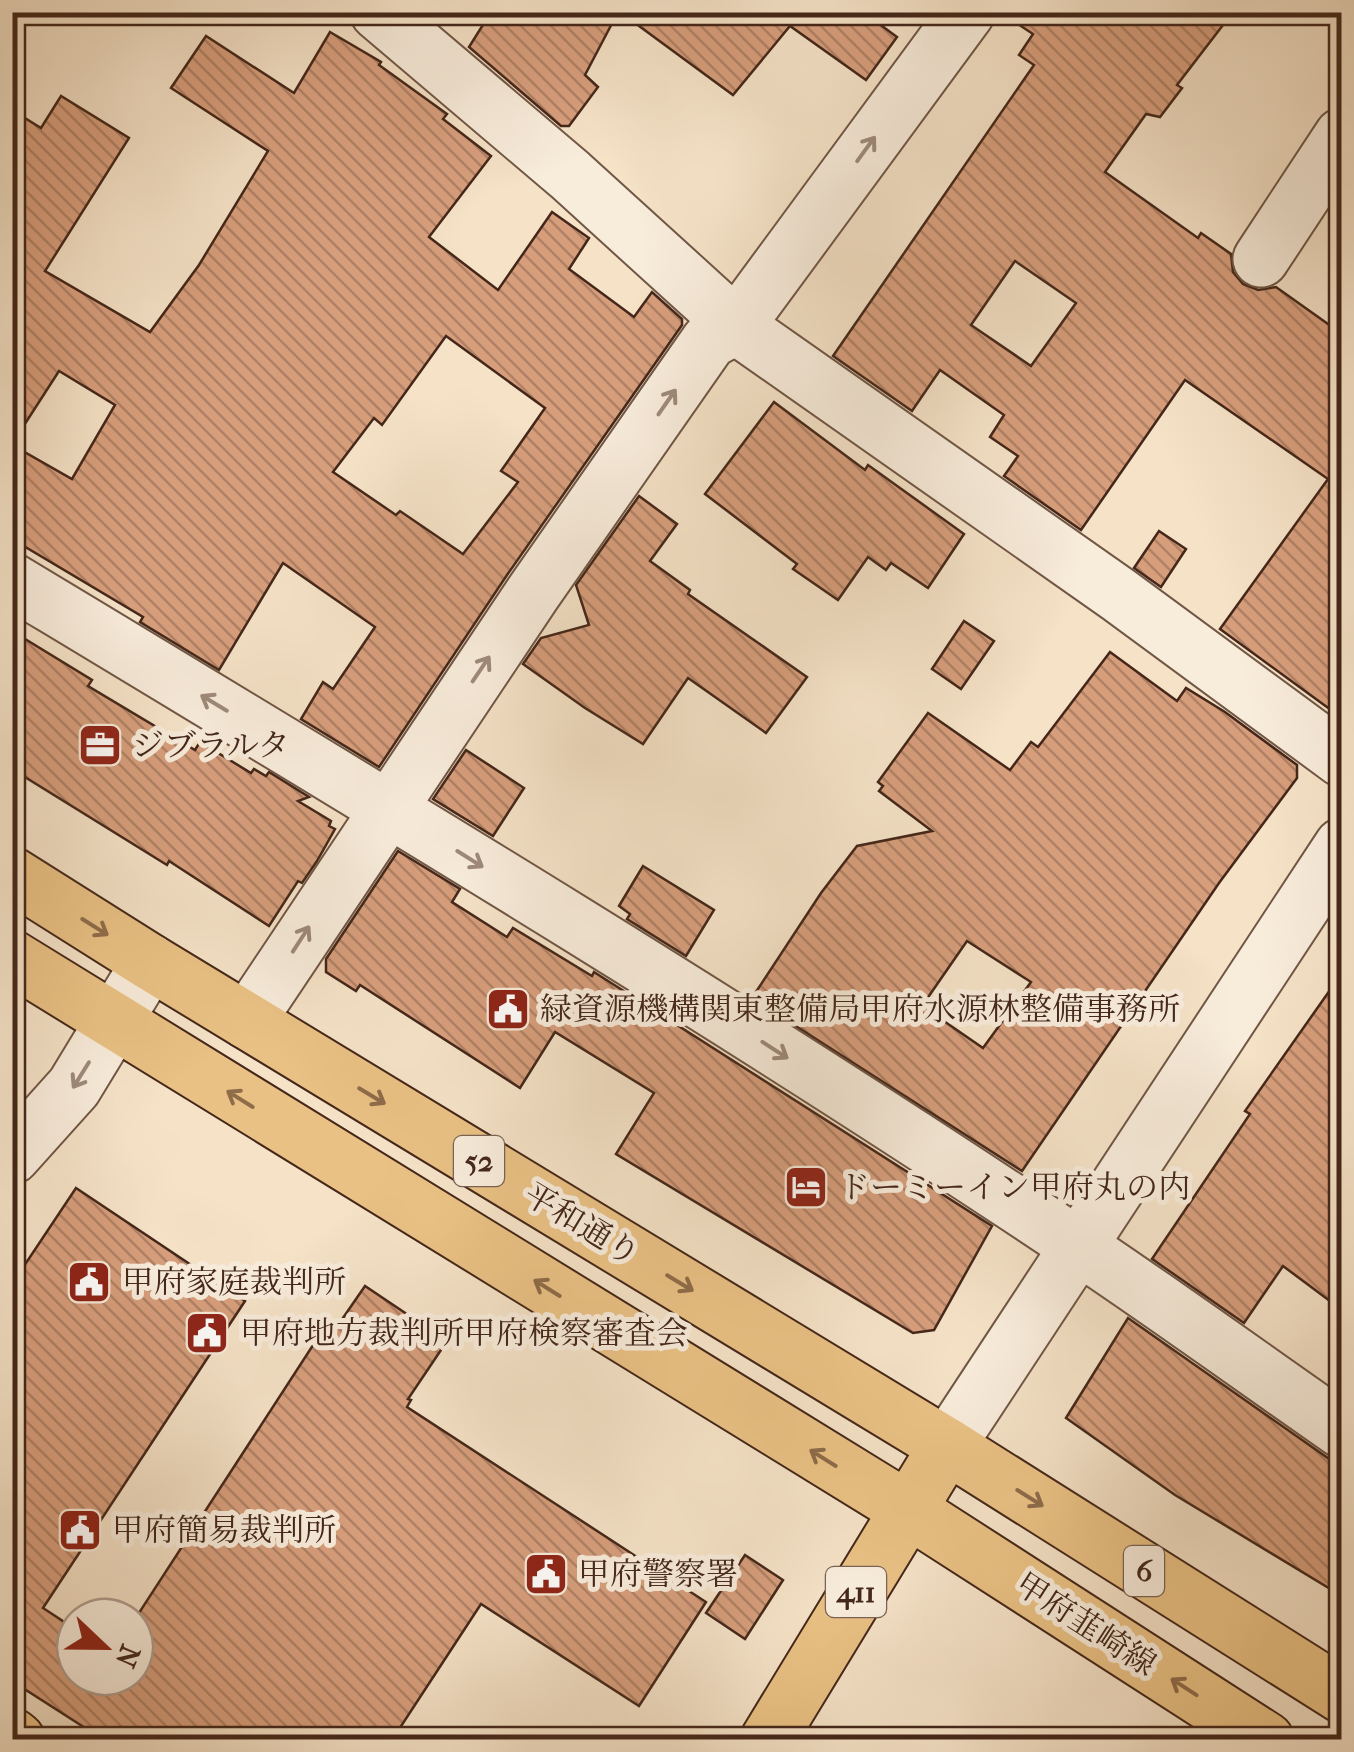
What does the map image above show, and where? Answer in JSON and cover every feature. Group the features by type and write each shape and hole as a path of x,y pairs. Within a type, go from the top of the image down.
{"main road":[{"name":"平和通り","path":"12,874 150,962 947,1446"},
{"name":"52","path":"12,958 906,1509"},
{"name":"411","path":"768,1740 947,1446"},
{"name":"6","path":"947,1446 1342,1696"},
{"name":"甲府韮崎線","path":"906,1509 1266,1740"}],"street":[{"path":"378,12 570,175 736,326 1119,595 1342,759"},
{"path":"247,1020 388,807 709,340 736,326 967,12"},
{"path":"1261,258 1342,136"},
{"path":"12,581 388,807 722,1016 1079,1246 1342,1430"},
{"path":"947,1446 1342,846"},
{"path":"12,1156 74,1088 150,962"}],"building":[{"path":"491,12 618,12 585,75 598,87 569,126 561,126 469,47"},
{"path":"620,12 863,12 897,37 866,80 790,26 733,95"},
{"path":"1000,12 1233,12 1177,85 1182,88 1160,117 1146,114 1105,172 1198,238 1201,233 1231,254 1233,272 1243,284 1258,290 1276,287 1342,334 1342,718 1220,629 1328,479 1185,380 1081,530 1004,476 1018,456 990,437 1004,415 940,370 912,411 833,356 1034,65 1019,55 1033,34","holes":["1015,261 1076,303 1031,366 971,325"]},
{"path":"330,32 381,62 379,65 447,114 443,119 491,156 429,237 498,290 552,212 589,238 569,269 634,317 652,292 682,319 682,325 379,767 301,719 323,682 333,689 375,627 283,563 219,670 140,622 143,617 12,539 12,445 72,479 115,405 59,371 12,444 12,110 41,128 61,96 129,138 45,271 150,332 199,265 268,151 171,88 206,36 294,93","holes":["446,336 545,408 501,471 518,482 463,554 333,472 374,418 382,425"]},
{"path":"774,402 865,470 868,465 964,534 928,588 891,563 886,570 868,557 838,600 793,569 797,564 705,494"},
{"path":"639,496 677,524 650,561 690,590 688,594 807,677 766,733 688,678 643,744 523,664 541,638 589,625 576,585"},
{"path":"1159,531 1186,549 1161,587 1134,568"},
{"path":"964,621 994,641 961,689 932,669"},
{"path":"12,631 92,680 88,686 195,750 200,742 251,773 254,769 266,776 269,772 309,797 298,801 331,821 329,826 335,829 317,861 302,883 298,881 269,926 169,861 167,865 12,769"},
{"path":"1110,652 1177,701 1186,688 1225,712 1297,765 1297,778 1219,883 1022,1171 752,998 857,846 932,831 879,791 883,786 878,782 928,713 1010,770 1031,742 1038,747","holes":["967,941 1031,982 983,1048 922,1006"]},
{"path":"466,750 524,788 493,836 433,799"},
{"path":"398,851 460,889 452,902 507,937 513,928 592,976 594,972 992,1226 934,1330 913,1333 616,1154 654,1093 555,1032 520,1088 360,985 356,991 326,972 326,959"},
{"path":"643,866 714,910 686,956 627,919 630,914 619,906"},
{"path":"1342,973 1342,1310 1283,1266 1244,1323 1152,1259 1250,1114 1245,1111"},
{"path":"76,1188 245,1301 43,1608 55,1616 55,1697 155,1697 155,1597 149,1597 317,1339 325,1344 365,1286 447,1341 408,1399 411,1400 407,1407 706,1602 639,1706 481,1604 392,1740 104,1740 12,1681 12,1284"},
{"path":"1128,1318 1342,1468 1342,1596 1175,1495 1066,1418"},
{"path":"745,1555 783,1580 745,1639 706,1613"}],"place":[{"name":"ジブラルタ","path":"100,745"},
{"name":"緑資源機構関東整備局甲府水源林整備事務所","path":"508,1009"},
{"name":"ドーミーイン甲府丸の内","path":"806,1187"},
{"name":"甲府家庭裁判所","path":"89,1282"},
{"name":"甲府地方裁判所甲府検察審査会","path":"207,1333"},
{"name":"甲府簡易裁判所","path":"80,1530"},
{"name":"甲府警察署","path":"546,1574"}]}
